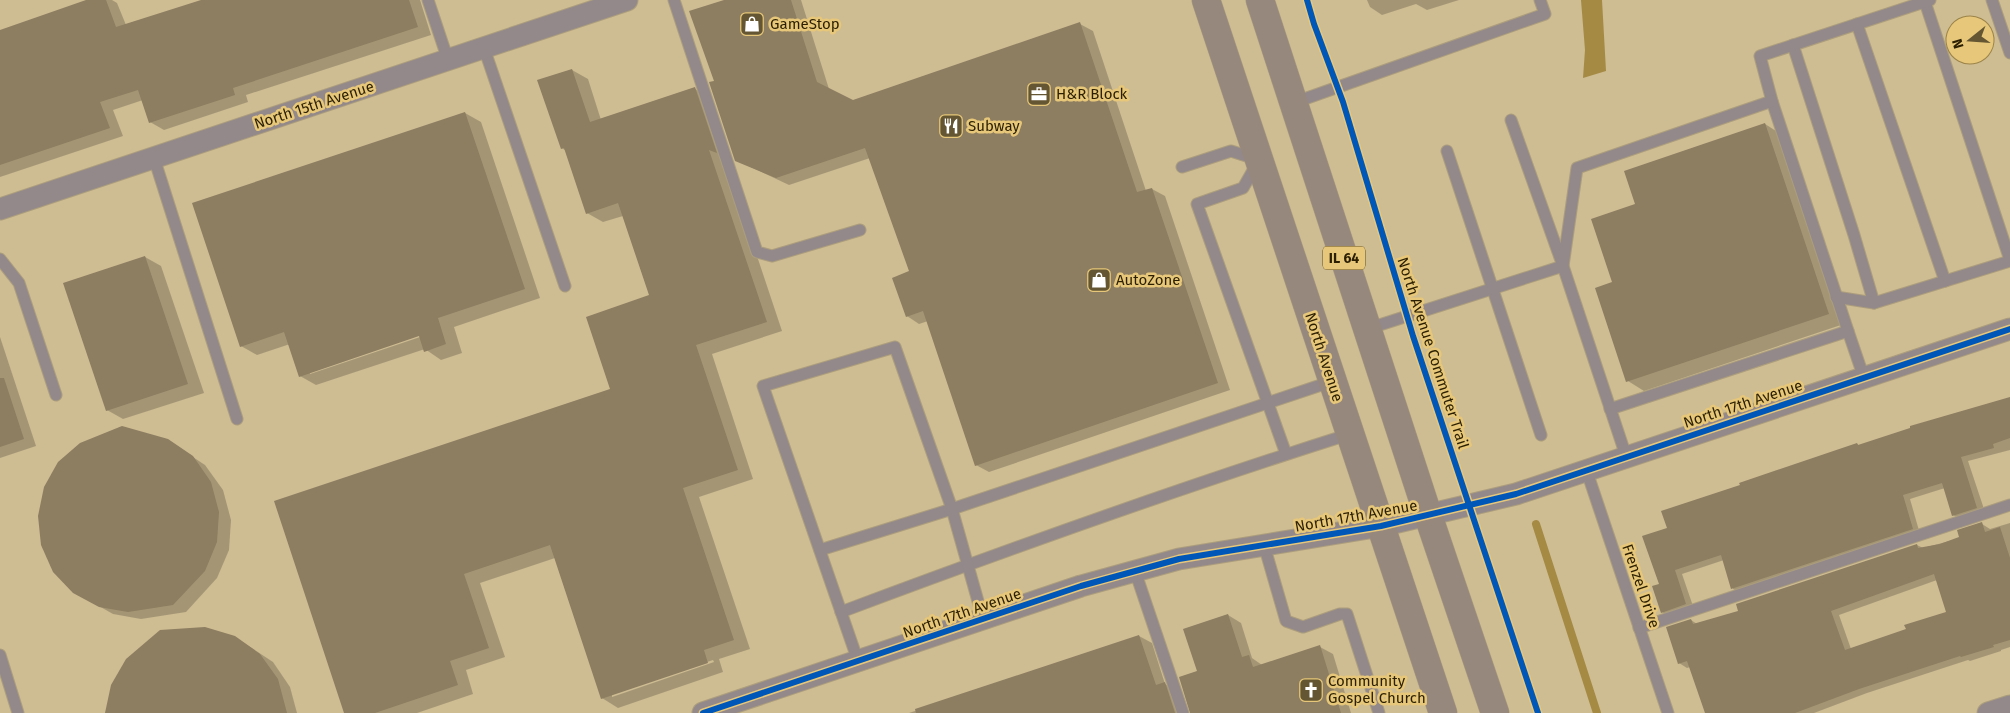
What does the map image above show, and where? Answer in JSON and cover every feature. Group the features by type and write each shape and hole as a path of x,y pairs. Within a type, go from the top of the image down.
{"main road":[{"name":"North Avenue","path":"1206,0 1443,713"},
{"name":"IL 64","path":"1260,0 1428,515 1495,713"}],"street":[{"name":"North 15th Avenue","path":"0,209 627,0"},
{"name":"North 17th Avenue","path":"703,713 1081,586 1179,559 1380,526 1516,494 2010,329"},
{"path":"1988,713 2010,706"}],"lane":[{"path":"428,0 448,60"},
{"path":"674,0 756,252 772,256 860,230"},
{"path":"1293,103 1545,14 1540,0"},
{"path":"1992,0 2010,53"},
{"path":"1836,296 1874,303 2010,260 1928,1 1760,56 1772,101 1836,296 1864,378"},
{"path":"1857,24 1945,281"},
{"path":"1792,46 1854,235 1874,303"},
{"path":"484,48 565,286"},
{"path":"1563,266 1577,168 1772,101"},
{"path":"1511,120 1563,266 1626,456"},
{"path":"1182,166 1231,151 1259,160 1243,188 1197,204 1286,454"},
{"path":"1447,151 1541,436"},
{"path":"154,158 237,419"},
{"path":"0,259 19,283 56,395"},
{"path":"1367,329 1563,266"},
{"path":"1610,409 1848,331"},
{"path":"858,661 763,386 895,347 952,509 983,619"},
{"path":"820,550 952,509 1333,381"},
{"path":"841,612 967,564 1286,454 1350,434"},
{"name":"Frenzel Drive","path":"1576,473 1639,628 1668,713"},
{"path":"1639,628 2010,505"},
{"path":"1264,545 1286,621 1303,627 1340,614 1347,614 1379,713"},
{"path":"1135,571 1183,713"},
{"path":"0,656 18,713"}],"shaded area":[{"path":"1581,0 1602,0 1606,71 1583,78 1585,50"}],"building":[{"path":"86,0 106,0 116,27 201,0 409,0 418,27 233,88 235,95 149,123 138,90 100,102 110,128 0,165 0,30"},
{"path":"724,0 791,0 817,82 853,100 1080,22 1137,192 1152,188 1218,383 975,466 923,311 906,317 892,278 909,271 865,148 776,178 735,161 709,82 714,81 689,11"},
{"path":"572,69 590,122 695,87 717,153 709,150 767,322 696,345 738,470 683,488 734,640 704,650 708,663 601,699 550,545 464,574 489,648 450,661 458,685 375,713 344,713 274,501 610,389 586,317 649,295 618,203 586,214 564,148 561,149 537,80"},
{"path":"465,112 525,289 438,318 446,344 424,352 419,336 299,377 284,332 240,347 192,203"},
{"path":"1765,123 1829,314 1626,382 1595,288 1612,282 1591,219 1635,204 1624,171"},
{"path":"145,256 188,384 106,411 63,283"},
{"path":"0,378 4,378 24,439 0,447"},
{"path":"2010,397 2010,438 1993,444 1994,448 1961,457 1977,508 1952,516 1942,483 1903,495 1913,529 1731,589 1721,555 1675,570 1686,604 1661,613 1652,586 1659,584 1642,536 1667,528 1661,511 1857,443 1858,445 1910,428 1910,426"},
{"path":"122,426 168,439 193,456 211,482 219,512 217,542 205,571 173,605 128,612 99,607 73,593 53,572 41,545 38,516 44,487 58,462 80,443"},
{"path":"1982,522 1985,532 2000,527 2010,558 2010,640 1993,645 1994,647 1960,656 1859,689 1795,713 1705,713 1687,661 1678,664 1666,627 1691,619 1693,624 1738,611 1736,604 1917,544 1918,548 1940,544 1959,537 1957,530","holes":["1934,574 1946,612 1904,625 1906,629 1845,650 1831,611"]},
{"path":"1228,614 1242,657 1249,655 1253,667 1320,645 1341,713 1190,713 1179,677 1197,671 1183,629"},
{"path":"205,627 235,636 260,654 278,679 287,713 105,713 111,685 126,659 160,630"},
{"path":"1139,635 1156,685 1165,682 1175,713 916,713 915,709"}],"waterway":[{"path":"1536,524 1597,713"}],"cycle path":[{"name":"North Avenue Commuter Trail","path":"1307,0 1343,102 1413,336 1538,713"},
{"path":"703,713 1081,586 1179,559 1381,526 1516,494 2010,329"}],"place":[{"name":"GameStop","path":"752,24"},
{"name":"H&R Block","path":"1039,94"},
{"name":"Subway","path":"951,126"},
{"name":"AutoZone","path":"1099,280"},
{"name":"Community Gospel Church","path":"1311,690"}]}
